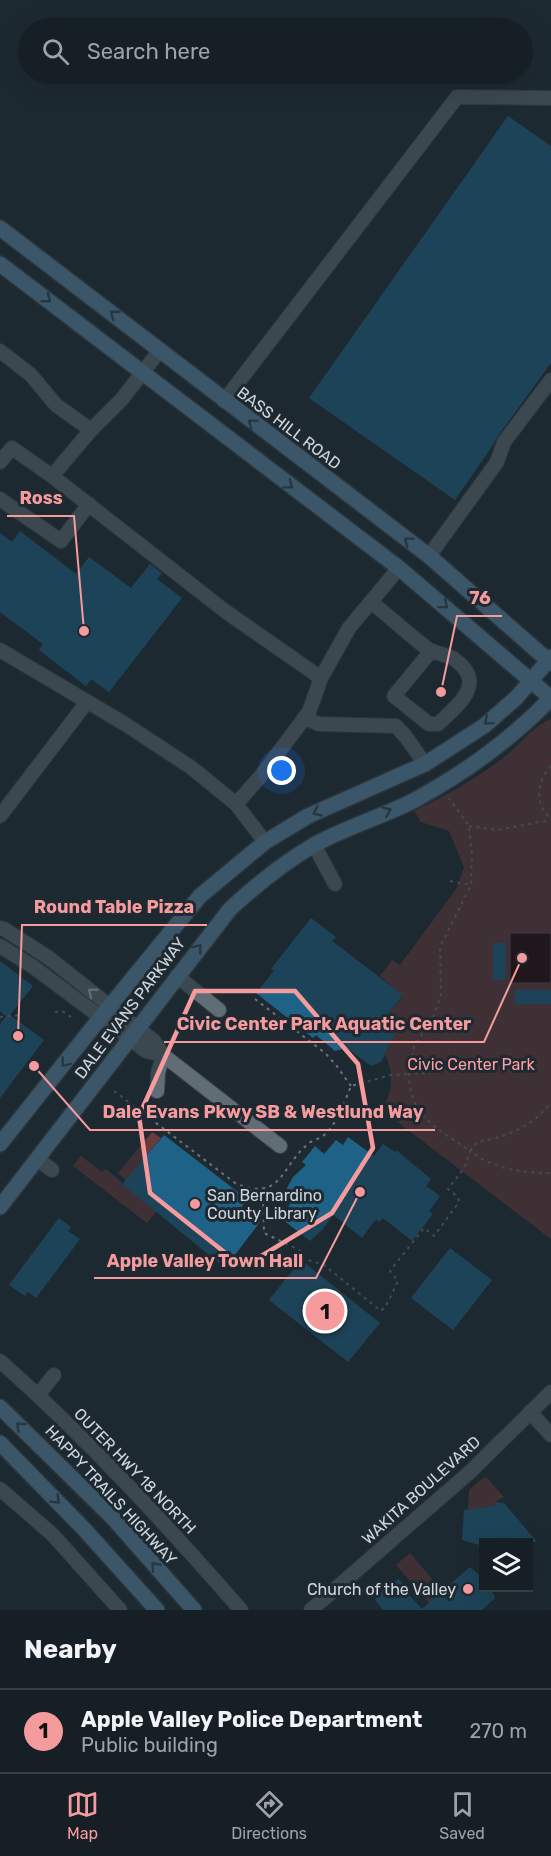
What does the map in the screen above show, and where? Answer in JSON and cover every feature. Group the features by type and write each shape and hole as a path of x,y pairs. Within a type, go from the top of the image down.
{"main road":[{"name":"BASS HILL ROAD","path":"0,228 429,556 550,660"},
{"path":"0,264 399,568 551,698"},
{"name":"DALE EVANS PARKWAY","path":"0,1144 200,896 265,842 308,816 424,764 484,726 517,697 550,660"},
{"name":"DALE EVANS PARKWAY","path":"0,1207 230,909 264,878 314,845 414,800 457,775 526,724 551,698"},
{"name":"HAPPY TRAILS HIGHWAY","path":"0,1407 113,1518 194,1610"},
{"path":"0,1443 84,1528 157,1610"}],"street":[{"path":"224,401 457,97 551,98"},
{"path":"52,476 91,430 122,399 160,350"},
{"path":"0,351 31,375 56,405 91,430"},
{"path":"429,556 497,462 504,442 551,380"},
{"path":"0,462 12,448 89,504 225,611 321,678"},
{"path":"0,499 61,541 89,504"},
{"path":"236,804 260,777 309,712 321,678 349,628 399,568"},
{"path":"371,602 431,651 452,658 468,675 470,688 462,701 438,724 429,724 394,696 431,651"},
{"path":"0,650 161,746 192,768 236,804 265,842"},
{"path":"0,816 87,702"},
{"path":"304,718 319,724 396,726 424,764"},
{"path":"314,845 335,884"},
{"path":"0,928 49,958 105,1011 134,1034 153,1041 163,1055 280,1146"},
{"path":"0,946 105,1011"},
{"path":"177,976 219,1011"},
{"path":"157,1091 158,1073 163,1055"},
{"path":"37,1159 52,1170"},
{"name":"OUTER HWY 18 NORTH","path":"0,1361 124,1480 241,1610"},
{"path":"38,1395 54,1375"},
{"name":"WAKITA BOULEVARD","path":"311,1610 470,1472 551,1392"},
{"path":"530,1412 551,1435"},
{"path":"0,1489 53,1535 120,1610"}],"path":[{"path":"469,826 498,830 551,820 544,810 539,793 543,776 551,766"},
{"path":"449,798 469,826 472,855 471,885 440,947 441,995 434,1015 414,1047 409,1074 413,1095 422,1115 443,1135 492,1164 513,1170 551,1173"},
{"path":"450,881 471,885"},
{"path":"255,999 325,1053 351,1086"},
{"path":"55,1012 62,1011 71,1017"},
{"path":"0,1017 22,1015"},
{"path":"391,1075 426,1073"},
{"path":"263,1188 264,1233 299,1250 305,1259 324,1265 381,1311 390,1302 393,1289 398,1281 390,1271 424,1228 434,1236 459,1202 458,1197 448,1189 465,1167 470,1151 477,1142 520,1129 541,1115 551,1103"}],"highlighted area":[{"path":"195,991 295,991 358,1064 373,1148 332,1213 243,1267 150,1193 139,1116"}],"green space":[{"name":"Civic Center Park","path":"551,719 551,1239 382,1110 391,1083 390,1069 385,1055 395,1034 381,1022 403,996 380,976 392,960 400,965 457,888 464,867 449,831 421,822 414,811 482,773 509,753 538,726"},
{"path":"152,1132 161,1138 126,1180 118,1173"},
{"path":"81,1156 102,1172 106,1169 156,1212 147,1223 73,1166"},
{"path":"483,1478 487,1478 504,1497 495,1502 495,1506 468,1510 469,1490"},
{"path":"410,1553 442,1591 429,1603 396,1565"}],"shaded area":[{"path":"510,933 551,933 551,983 510,983"}],"building":[{"path":"508,116 551,146 551,363 455,500 309,398"},
{"path":"20,531 76,574 89,557 131,588 150,564 162,573 157,579 182,598 109,692 91,679 86,686 39,650 43,644 0,612 0,533 12,542"},
{"path":"311,918 336,937 332,941 403,995 381,1022 395,1034 381,1062 371,1066 347,1048 335,1051 316,1035 313,1038 256,993 274,971 271,969"},
{"path":"493,943 506,943 505,980 493,980"},
{"path":"0,961 33,986 10,1015 44,1040 0,1098 0,1024 6,1016 0,1011"},
{"path":"515,990 551,990 551,1004 515,1004"},
{"name":"San Bernardino County Library","path":"164,1135 247,1199 241,1208 260,1222 225,1268 122,1184"},
{"path":"348,1137 374,1156 383,1144 395,1152 396,1150 431,1179 426,1186 440,1196 429,1211 433,1214 412,1241 383,1218 379,1222 376,1219 362,1238 333,1215 310,1241 282,1219 291,1202 284,1196 293,1177 306,1165 302,1162 315,1146 324,1154 336,1140 343,1145"},
{"path":"59,1218 71,1227 68,1231 80,1239 36,1298 28,1292 25,1296 9,1285"},
{"path":"450,1248 492,1280 453,1330 411,1298"},
{"path":"301,1260 380,1323 348,1362 269,1300"},
{"name":"Church of the Valley","path":"495,1502 504,1503 537,1542 533,1542 533,1538 479,1538 479,1545 462,1540 464,1510 495,1506"},
{"name":"Church of the Valley","path":"470,1567 479,1575 479,1592 492,1592 495,1598 482,1610 383,1610 375,1600 385,1587 399,1579 410,1593 408,1594 422,1609"}],"place":[{"name":"Ross","path":"84,631"},
{"name":"76","path":"441,692"},
{"name":"Civic Center Park Aquatic Center","path":"522,958"},
{"name":"Round Table Pizza","path":"18,1036"},
{"name":"Dale Evans Pkwy SB & Westlund Way","path":"34,1066"},
{"name":"Apple Valley Town Hall","path":"360,1192"},
{"name":"San Bernardino County Library","path":"195,1204"},
{"name":"Apple Valley Police Department","path":"325,1311"},
{"name":"Church of the Valley","path":"468,1589"}]}
